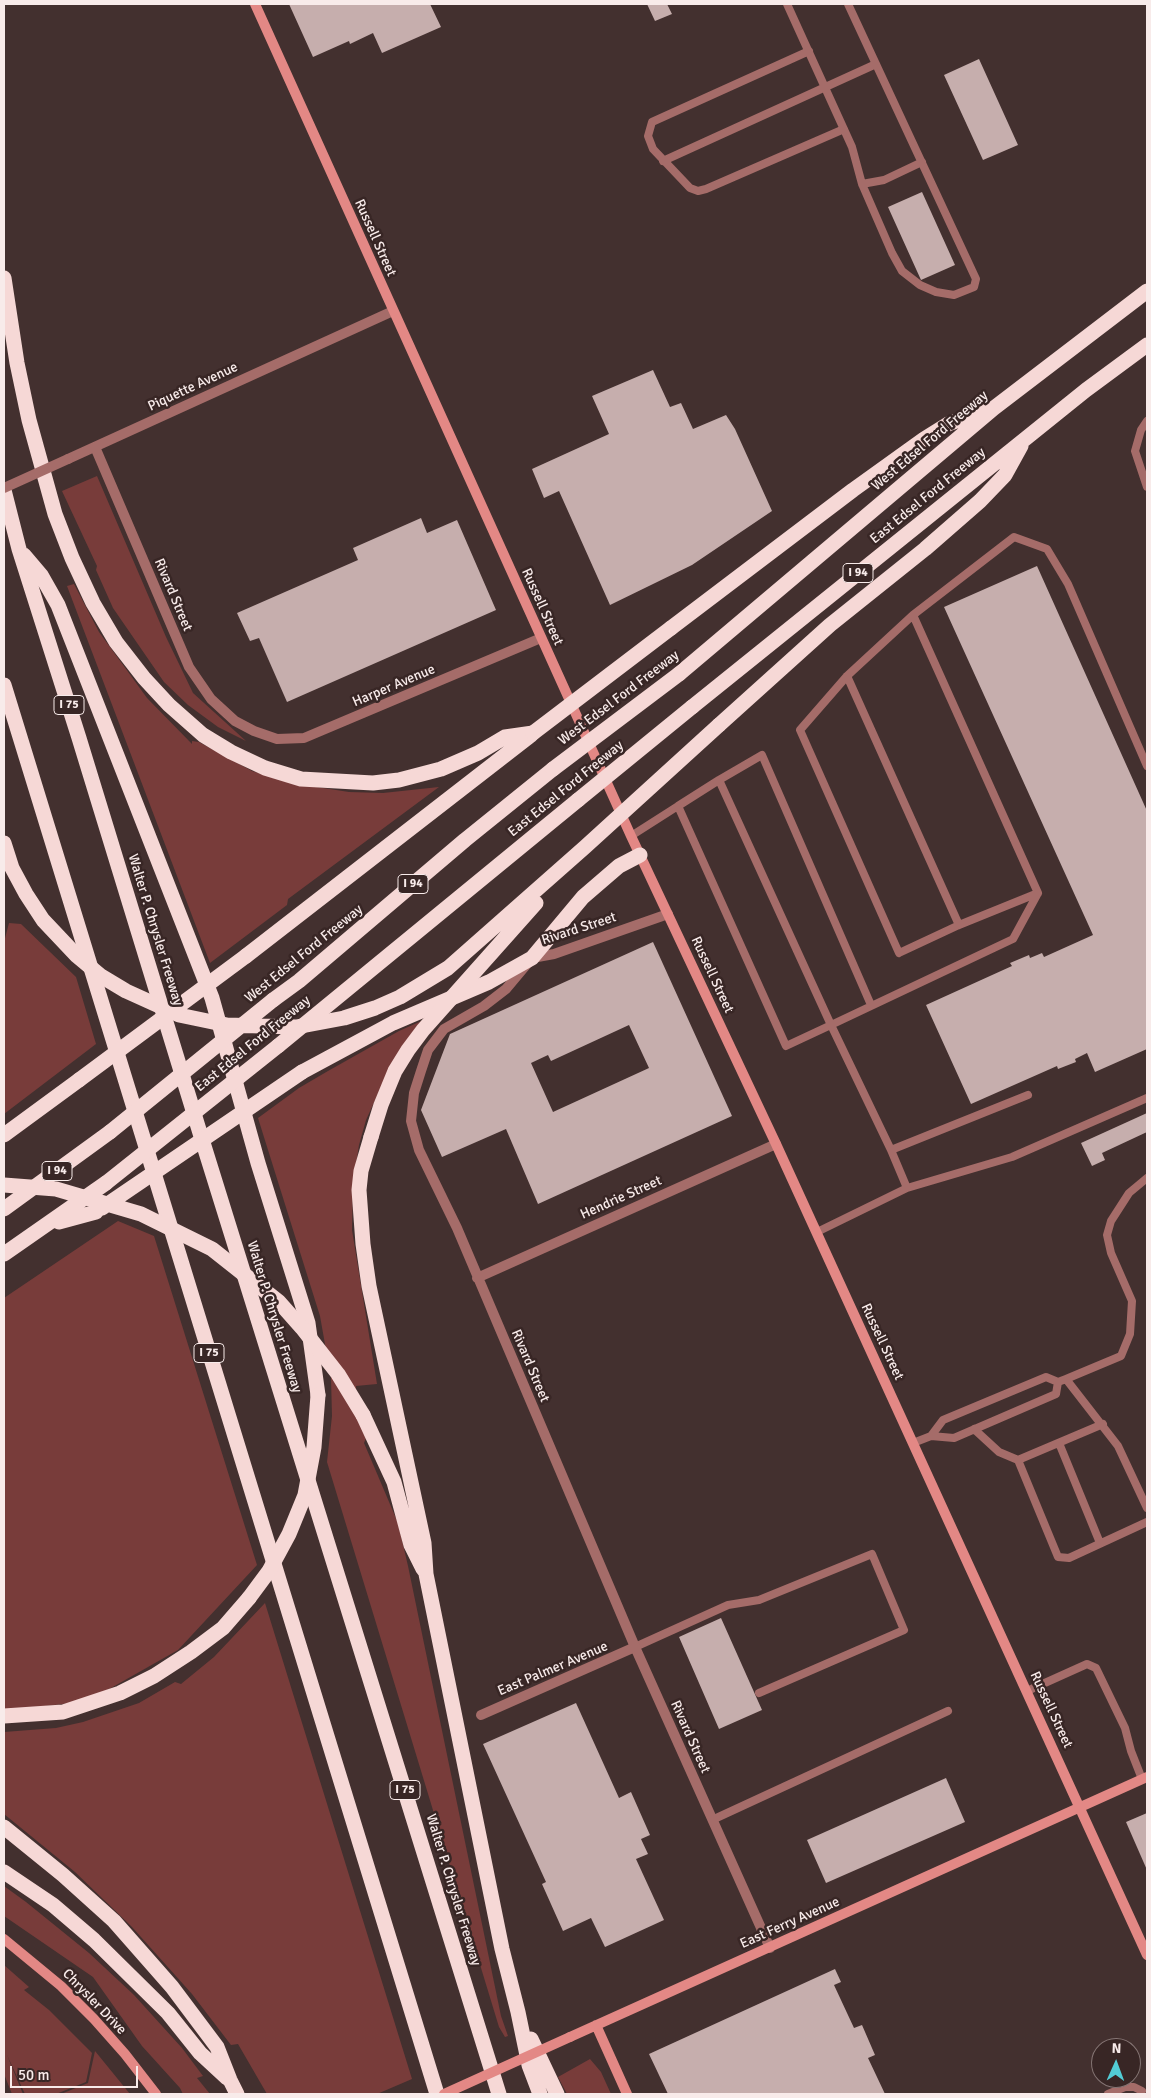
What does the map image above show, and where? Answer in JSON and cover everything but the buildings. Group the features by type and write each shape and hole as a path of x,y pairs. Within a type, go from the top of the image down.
{"highway":[{"path":"4,278 17,363 29,420 55,514 72,558 93,603 116,642 156,692 203,735 231,752 265,768 301,779 373,782 399,780 441,769 457,763 505,737 533,733"},
{"name":"West Edsel Ford Freeway","path":"4,1209 110,1132 299,981 465,840 553,769 679,674 994,408 1147,291"},
{"name":"East Edsel Ford Freeway","path":"4,1254 106,1183 278,1046 692,707 1147,344"},
{"path":"4,1136 246,956 470,781 853,490 948,424 994,408"},
{"path":"4,843 17,877 43,920 77,956 101,976 126,991 179,1015 227,1025 271,1028 296,1027 344,1018 400,997 428,982 467,953 830,625 980,501 1005,475 1026,439"},
{"name":"I 75","path":"4,489 19,549"},
{"path":"4,1716 63,1712 120,1693 154,1676 223,1628 269,1571 289,1534 305,1495 314,1447 318,1394 308,1323 258,1163 212,998 58,605 41,575 19,549"},
{"name":"Walter P. Chrysler Freeway","path":"19,549 500,2094"},
{"name":"I 75","path":"4,685 437,2094"},
{"path":"540,2094 529,2065 476,1825 426,1574 424,1543 369,1286 363,1244 359,1190 361,1171 380,1105 394,1071 423,1030 585,847"},
{"path":"47,1225 96,1212 302,1072 386,1027 489,982 532,958 582,897 619,866 640,855"},
{"path":"4,1185 56,1189 141,1214 212,1249 279,1302 338,1374 363,1415 394,1482 411,1545 426,1574"},
{"path":"4,1827 64,1875 114,1922 172,1987 217,2047 237,2094"},
{"path":"4,1872 53,1906 94,1940 168,2013 200,2053 230,2080"},
{"path":"518,2012 557,2094"}],"street":[{"name":"Russell Street","path":"255,4 631,836 817,1232 1147,1955"},
{"name":"Piquette Avenue","path":"4,489 393,311"},
{"name":"Rivard Street","path":"95,447 189,667 211,699 235,722 254,731"},
{"name":"Harper Avenue","path":"254,731 277,739 304,738 541,638"},
{"name":"Rivard Street","path":"668,914 554,954 532,958 506,988 484,1006 444,1030 428,1050 414,1094 411,1122 419,1150 457,1228 635,1648 770,1948"},
{"name":"Hendrie Street","path":"478,1278 776,1144"},
{"name":"East Palmer Avenue","path":"481,1714 635,1648"},
{"name":"East Ferry Avenue","path":"444,2094 1145,1778"},
{"name":"Chrysler Drive","path":"4,1940 61,1986 94,2019 125,2054 156,2094"},
{"path":"596,2025 627,2094"}],"lane":[{"path":"787,4 852,147 862,184 892,253 902,271 920,285 936,292 954,295 974,287 976,279 848,4"},
{"path":"809,51 652,122 648,136 653,150 690,188 698,191 844,129"},
{"path":"663,161 876,64"},
{"path":"862,184 884,180 922,162"},
{"path":"1147,421 1141,430 1135,451 1147,487"},
{"path":"1038,893 959,925 899,953 800,730 847,676 913,615 1014,537 1047,549 1068,584 1147,766"},
{"path":"913,615 1038,893"},
{"path":"847,676 959,925"},
{"path":"631,836 762,755 872,1005"},
{"path":"719,780 907,1188"},
{"path":"678,806 786,1046 1013,939 1038,893"},
{"path":"891,1150 1028,1095"},
{"path":"817,1232 907,1188 1012,1157 1147,1098"},
{"path":"931,1436 943,1420 1046,1377 1062,1380 1120,1356 1130,1334 1132,1301 1112,1253 1107,1235 1111,1222 1129,1193 1147,1178"},
{"path":"1062,1380 1102,1424 1118,1446 1147,1508"},
{"path":"913,1442 931,1436 954,1438 1056,1394 1062,1380"},
{"path":"1018,1460 1102,1424"},
{"path":"974,1429 999,1452 1018,1460 1058,1557 1069,1558 1147,1522"},
{"path":"1059,1442 1100,1543"},
{"path":"635,1648 728,1605 759,1600 872,1554 904,1630 759,1693"},
{"path":"1027,1691 1087,1664 1096,1668 1125,1728 1131,1751 1145,1778"},
{"path":"712,1820 948,1711"},
{"path":"1108,2094 1125,2087 1134,2087 1142,2091"}],"shaded area":[{"path":"97,476 166,637 193,693 246,741 218,727 188,705 164,682 113,608 96,570 97,566 62,491"},
{"path":"74,584 99,632 147,698 192,744 192,741 199,742 252,771 291,783 349,792 383,793 439,787 288,899 287,905 210,963 67,586"},
{"path":"9,923 21,924 76,977 96,1044 4,1114 4,942"},
{"path":"426,1019 393,1061 366,1120 359,1145 353,1183 352,1230 377,1384 356,1386 357,1419 366,1438 364,1443 398,1523 501,2016 508,2036 505,2037 499,2027 327,1462 332,1416 331,1378 320,1316 258,1118 299,1088 399,1031"},
{"path":"118,1221 154,1236 257,1565 178,1650 88,1701 4,1711 4,1298"},
{"path":"265,1603 412,2079 377,2094 267,2094 238,2044 231,2045 192,1994 132,1927 75,1872 4,1814 4,1732 56,1728 83,1722 139,1703 175,1682 181,1684 214,1657"},
{"path":"4,1886 89,1953 134,1995 182,2048 203,2076 197,2078 210,2094 183,2094 180,2088 142,2046 93,1977 4,1916"},
{"path":"4,1965 29,1987 24,1990 49,2010 92,2053 86,2082 56,2094 25,2094 7,2055 23,2094 12,2094 4,2074"},
{"path":"95,2051 130,2094 61,2094 88,2083"},
{"path":"590,2059 601,2072 611,2094 567,2094 558,2077"}]}
